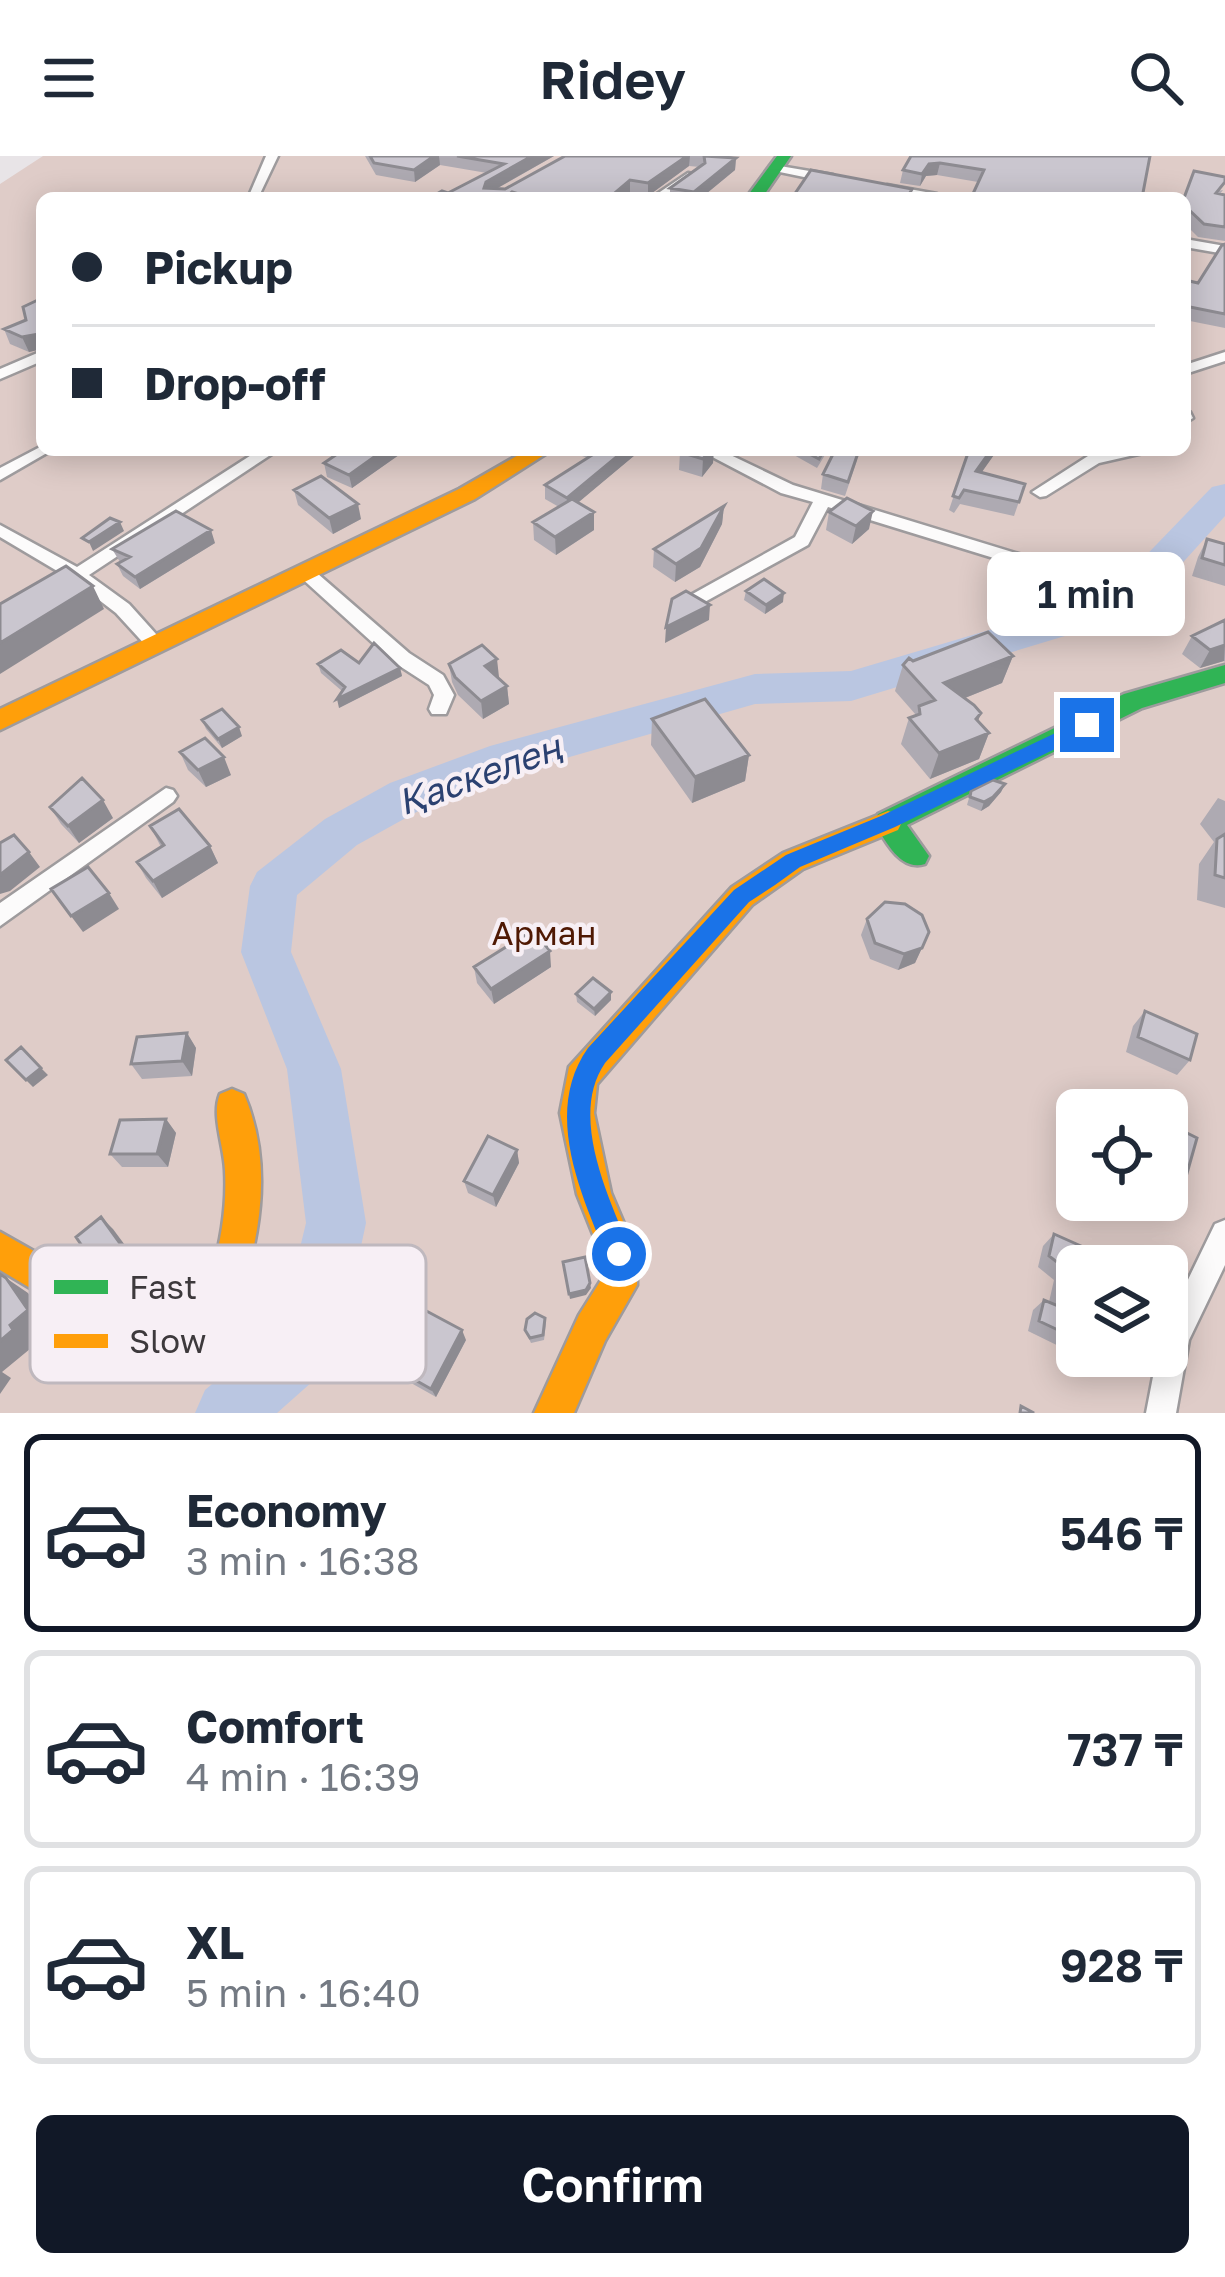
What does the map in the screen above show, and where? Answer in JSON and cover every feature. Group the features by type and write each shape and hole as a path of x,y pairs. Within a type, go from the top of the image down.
{"street":[{"path":"255,192 272,156"},
{"path":"758,192 780,162 848,182"},
{"path":"666,192 696,172"},
{"path":"817,192 826,178"},
{"path":"871,186 904,192"},
{"path":"1191,244 1225,250"},
{"path":"1191,368 1225,356"},
{"path":"0,375 36,358"},
{"path":"0,475 36,455"},
{"path":"40,599 261,456"},
{"path":"0,720 467,494 532,456"},
{"path":"719,456 787,489 1052,570"},
{"path":"1040,492 1094,459 1108,456"},
{"path":"695,600 802,541 823,500"},
{"path":"0,530 79,574 140,623 156,644"},
{"path":"304,571 402,658 436,680 444,695 439,710"},
{"path":"554,1413 592,1328 619,1285 619,1254 594,1194 577,1113 581,1078 742,896 793,861 888,822 1133,701 1225,674"},
{"path":"0,916 166,796"},
{"path":"888,822 914,856"},
{"path":"232,1105 245,1156 246,1224 241,1245"},
{"path":"1161,1413 1175,1338 1225,1234"},
{"path":"0,1250 30,1268"}],"green space":[{"name":"Арман","path":"43,156 1225,156 1225,1413 0,1413 0,184"}],"building":[{"path":"370,156 434,156 414,170 374,163"},
{"path":"457,156 532,156 486,182 484,188 505,189 565,156 687,156 648,183 630,180 616,192 450,192 504,164"},
{"path":"704,156 736,158 694,192 670,188 705,163"},
{"path":"911,156 1150,156 1143,192 974,192 984,170 940,163 929,164 922,174 903,170"},
{"path":"811,170 912,189 910,192 796,192"},
{"path":"1194,171 1225,177 1216,193 1225,195 1225,227 1204,224 1191,212 1191,192 1186,192"},
{"path":"1222,245 1225,314 1191,307 1191,281 1198,283"},
{"path":"36,301 36,335 22,337 4,329 26,320 23,307"},
{"path":"334,456 376,456 349,475 324,463"},
{"path":"591,456 618,456 567,498 545,485"},
{"path":"832,456 857,456 848,482 823,474"},
{"path":"967,456 987,456 976,471 1025,484 1019,502 964,490 959,498 953,496"},
{"path":"321,476 358,504 329,518 294,490"},
{"path":"847,498 873,511 856,526 829,512"},
{"path":"572,499 594,512 555,537 533,522"},
{"path":"724,506 701,548 676,564 654,549"},
{"path":"176,511 211,530 135,577 117,564 130,557 112,549"},
{"path":"110,518 120,522 89,542 82,538"},
{"path":"1207,539 1225,544 1225,565 1202,558"},
{"path":"66,566 93,586 0,643 0,604"},
{"path":"764,579 784,593 766,605 746,591"},
{"path":"686,591 710,605 666,627 672,599"},
{"path":"1225,620 1225,645 1210,650 1192,636"},
{"path":"988,632 1013,656 944,683 974,705 981,713 976,719 989,733 939,753 909,718 920,714 919,706 935,700 903,665 909,658 913,661"},
{"path":"374,643 400,668 337,699 345,687 318,664 341,650 359,663"},
{"path":"482,645 497,659 485,666 507,686 481,701 455,677 449,664"},
{"path":"705,699 749,755 695,777 652,719"},
{"path":"222,709 239,727 218,739 202,720"},
{"path":"205,738 224,757 198,770 180,752"},
{"path":"82,778 103,800 68,826 50,807"},
{"path":"993,780 1005,784 993,797 984,802 970,797 971,791"},
{"path":"179,809 210,846 153,881 137,862 164,845 150,826"},
{"path":"1225,834 1225,878 1215,875 1217,839"},
{"path":"14,835 29,852 0,875 0,843"},
{"path":"88,867 109,893 71,916 51,889"},
{"path":"885,902 905,904 922,915 929,932 922,948 904,954 875,943 867,919"},
{"path":"533,930 550,951 491,989 474,967"},
{"path":"593,978 611,992 594,1009 576,994"},
{"path":"1145,1011 1197,1034 1190,1060 1138,1037"},
{"path":"187,1033 182,1061 131,1064 137,1037"},
{"path":"21,1047 41,1068 26,1080 6,1060"},
{"path":"166,1119 157,1154 110,1154 120,1120"},
{"path":"1188,1134 1197,1138 1188,1170"},
{"path":"488,1136 517,1150 493,1195 464,1181"},
{"path":"101,1217 121,1245 81,1245 76,1237"},
{"path":"1054,1234 1079,1245 1056,1245 1056,1261 1049,1256"},
{"path":"585,1257 590,1283 586,1290 569,1294 563,1262"},
{"path":"0,1274 28,1310 0,1341"},
{"path":"1044,1300 1056,1305 1056,1329 1039,1321"},
{"path":"426,1311 462,1330 431,1389 420,1383 426,1383"},
{"path":"535,1313 545,1318 543,1335 530,1338 525,1330 527,1319"}],"waterway":[{"name":"Қаскелең","path":"331,1245 336,1223 314,1069 266,952 274,886 341,832 406,796 506,758 755,689 851,686 1074,619 1143,582 1225,495"},
{"name":"Қаскелең","path":"228,1413 263,1383"}],"traffic: fast":[{"path":"758,192 784,156"},
{"path":"915,856 888,822 1133,701 1225,674"}],"traffic: slow":[{"path":"0,720 467,494 532,456"},
{"path":"554,1413 592,1328 619,1285 619,1254 594,1194 577,1113 581,1078 742,896 793,861 888,822"},
{"path":"232,1105 243,1170 237,1245"},
{"path":"0,1250 30,1268"}],"route":[{"path":"619,1254 594,1194 577,1113 581,1078 597,1056 742,896 793,861 888,822 1087,725"}]}
